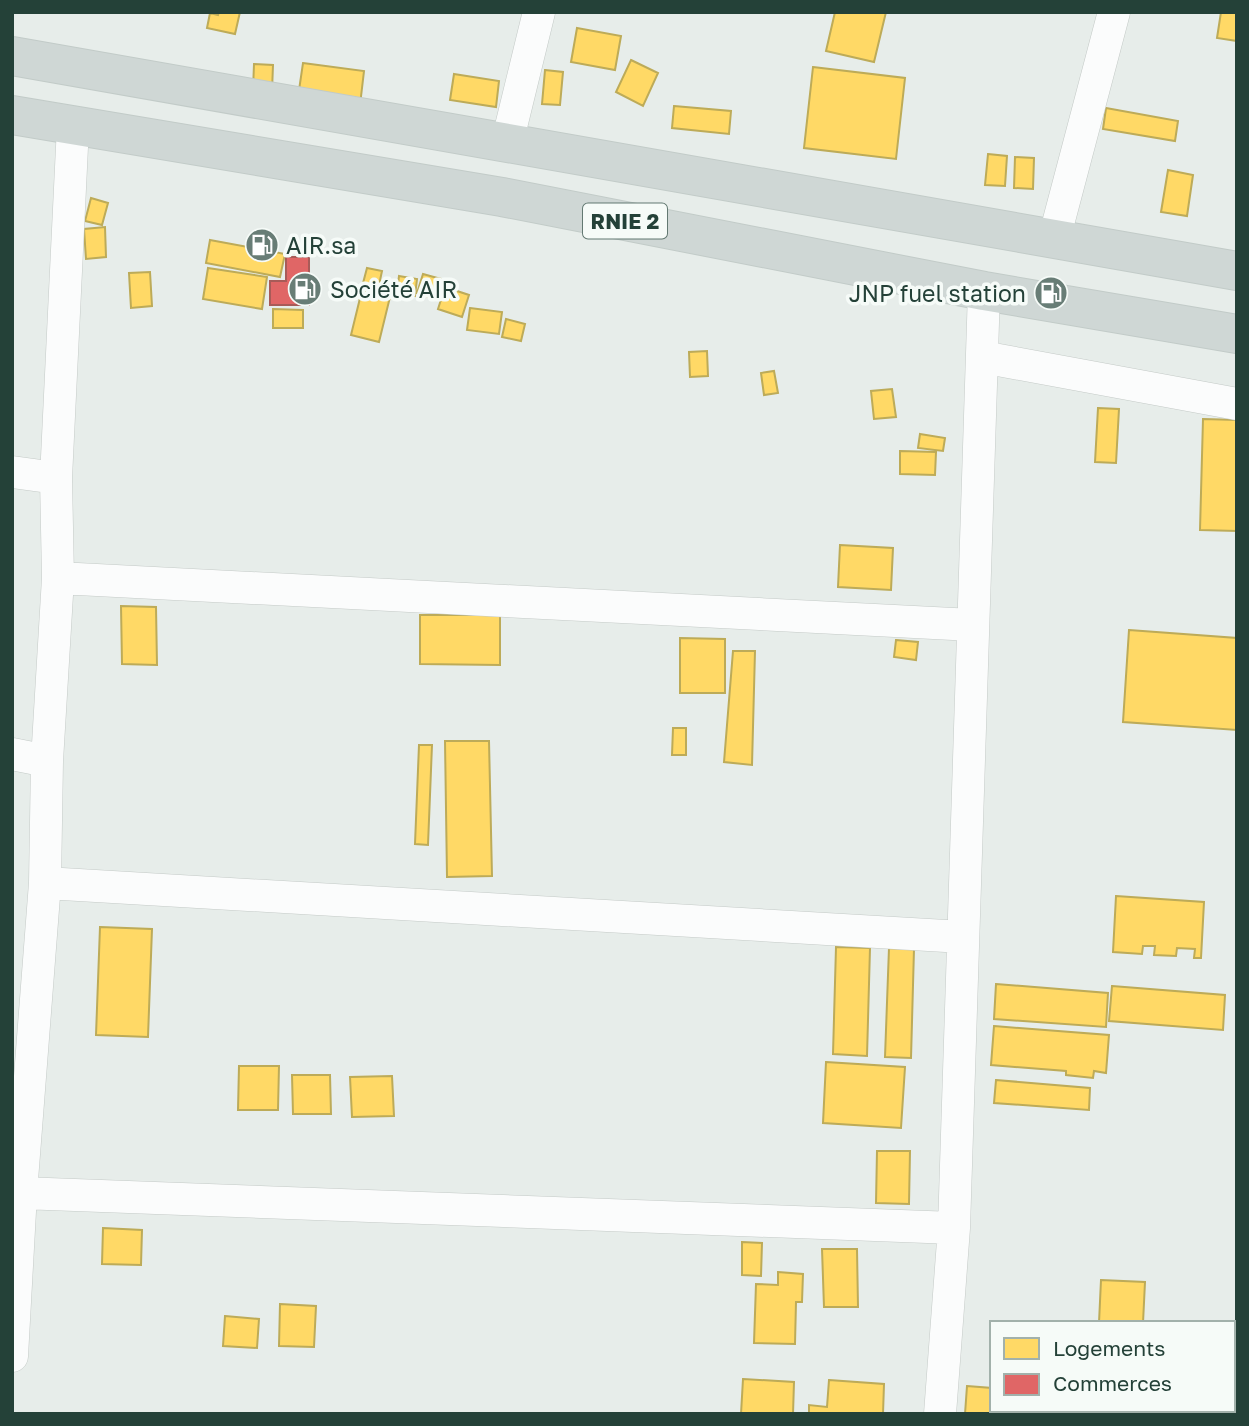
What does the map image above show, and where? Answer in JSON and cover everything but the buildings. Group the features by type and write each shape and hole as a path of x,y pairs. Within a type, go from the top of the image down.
{"main road":[{"name":"RNIE 2","path":"12,56 1237,271"},
{"name":"RNIE 2","path":"12,115 502,197 984,291 1237,334"}],"street":[{"path":"508,143 539,12"},
{"path":"1054,239 1114,12"},
{"path":"12,1356 21,1193 45,883 47,761 58,578 56,478 73,126"},
{"path":"940,1414 954,1228 984,291"},
{"path":"982,357 1237,404"},
{"path":"12,471 56,478"},
{"path":"58,578 973,625"},
{"path":"12,754 47,761"},
{"path":"45,883 963,937"},
{"path":"21,1193 954,1228"}],"place":[{"name":"AIR.sa","path":"262,245"},
{"name":"Société AIR","path":"305,289"},
{"name":"JNP fuel station","path":"1051,293"}]}
